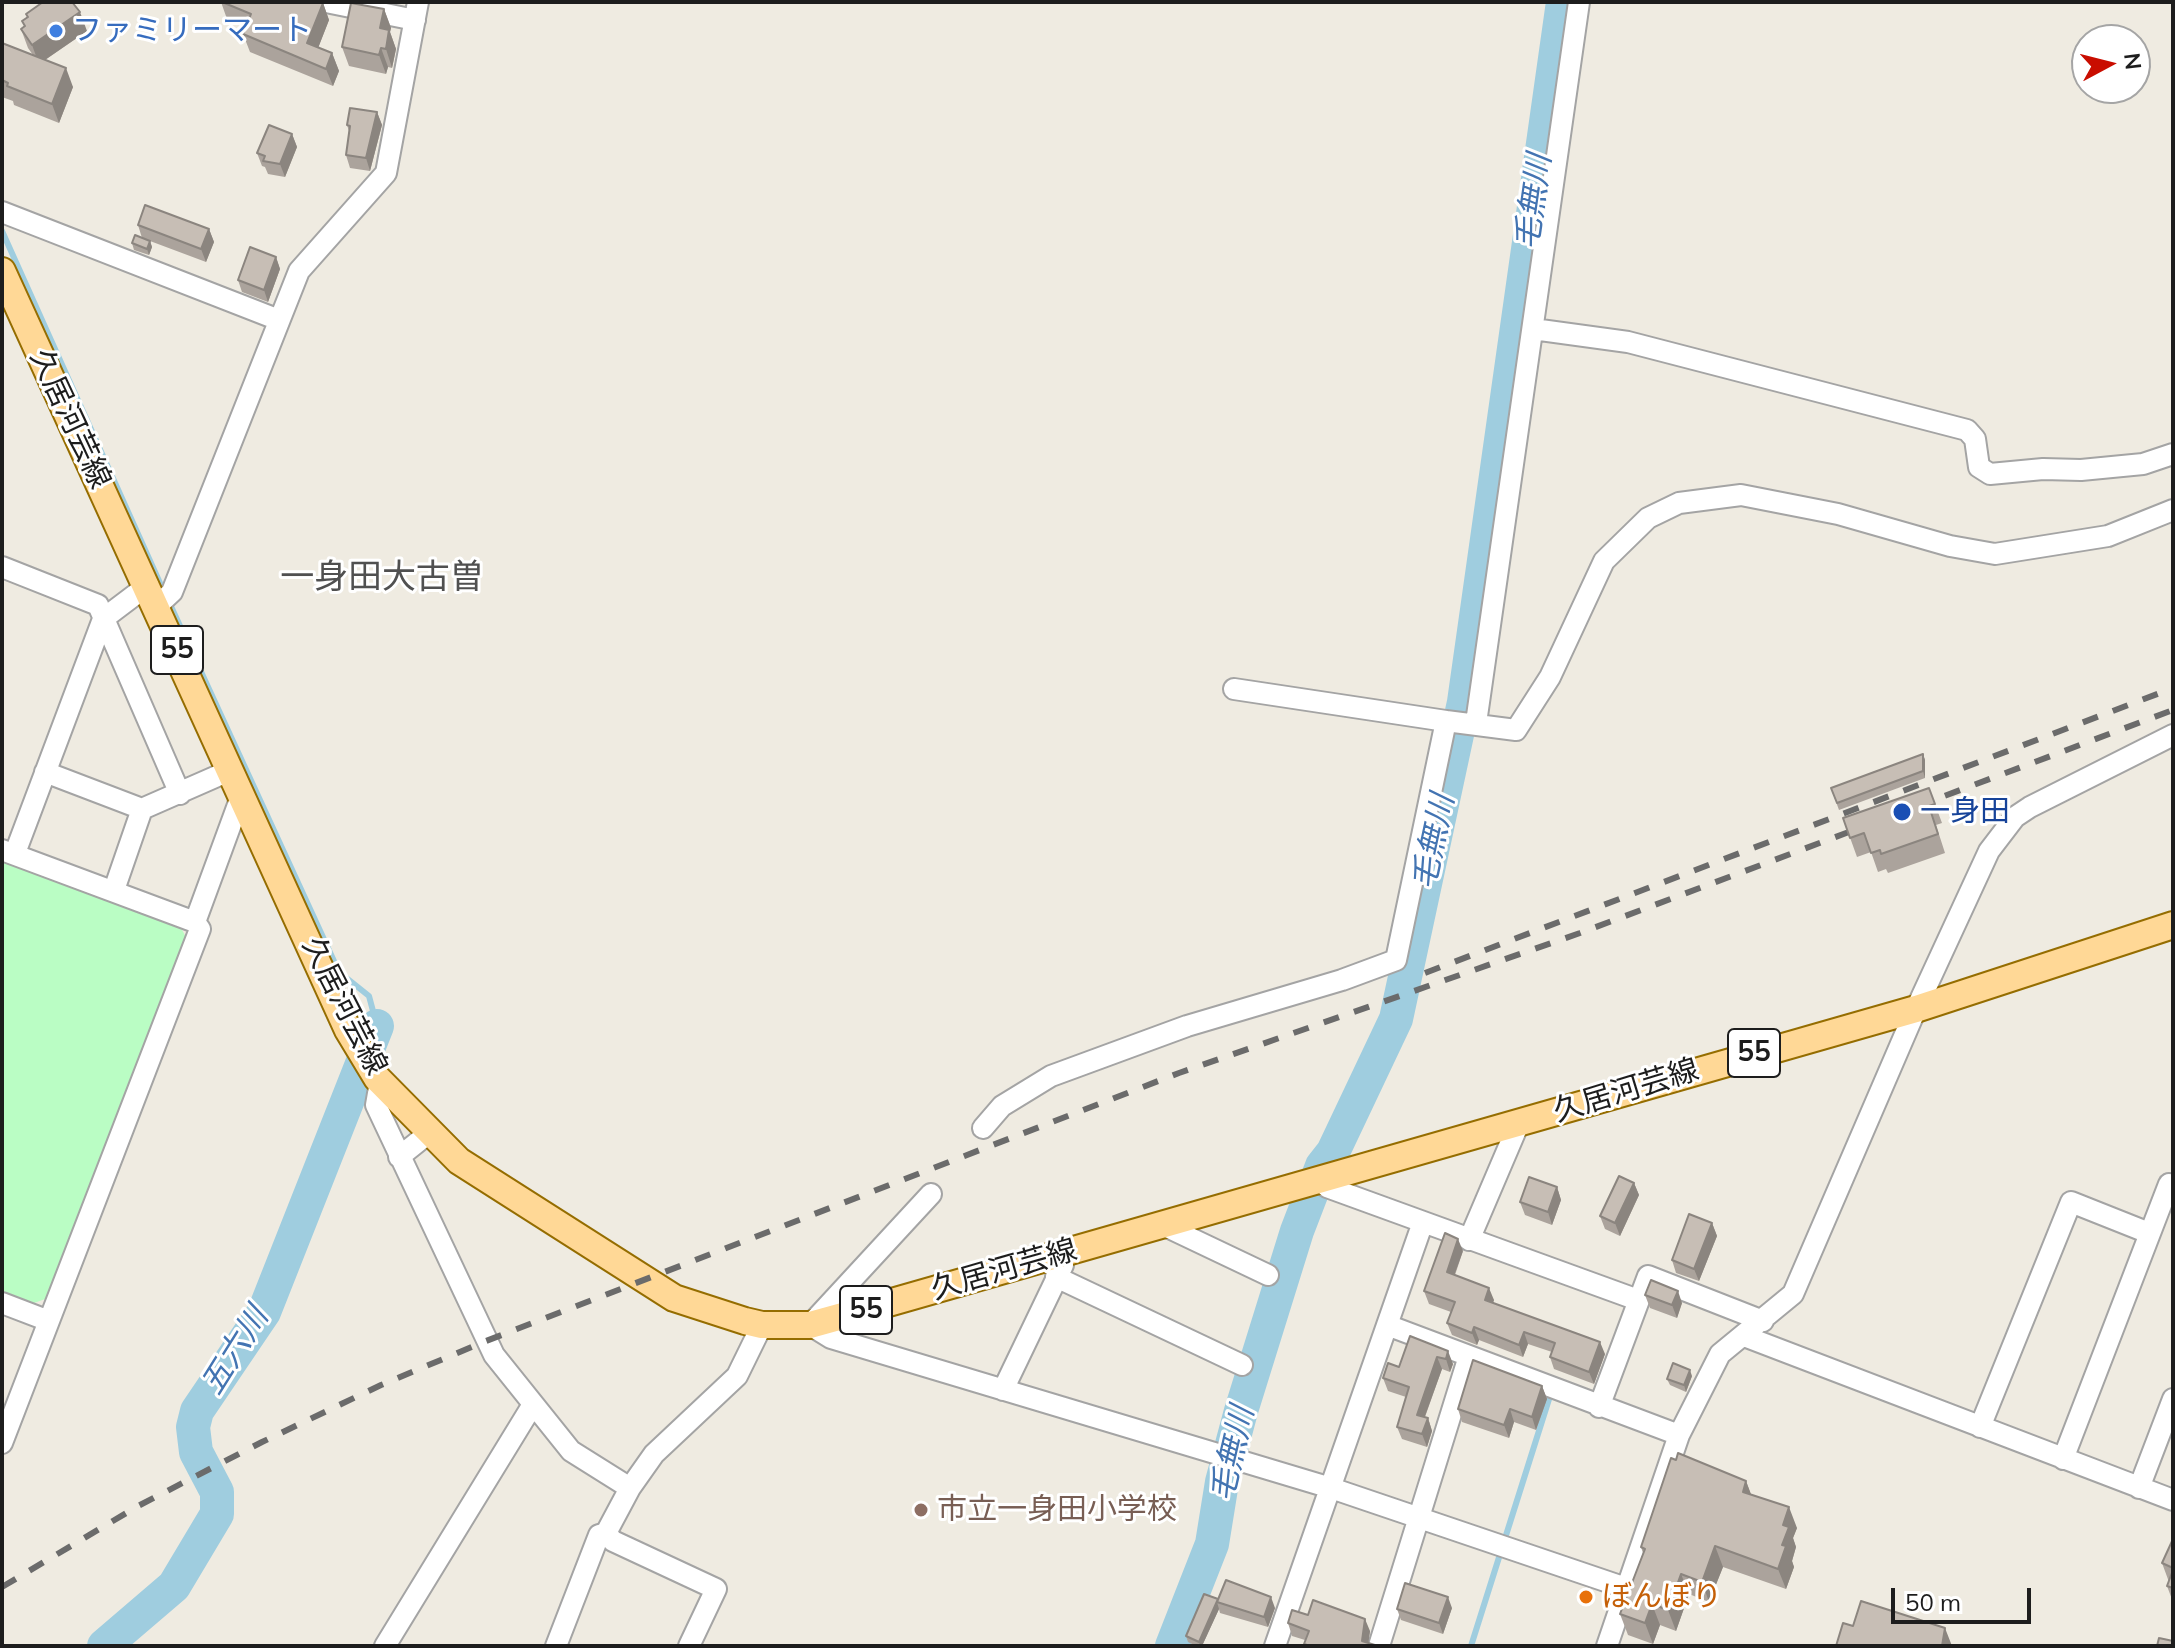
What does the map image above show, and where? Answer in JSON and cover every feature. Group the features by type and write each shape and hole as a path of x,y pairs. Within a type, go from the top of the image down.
{"main road":[{"name":"久居河芸線","path":"2,271 160,596 231,770 348,1030 378,1080 459,1161 642,1280 674,1298 762,1325 810,1325 1165,1226 1301,1183 1519,1123 1643,1084 1916,1009 2173,925"}],"street":[{"path":"2,1443 200,929 195,922 9,851 45,772 103,619 160,596 299,271 386,173 417,11 326,2"},
{"path":"1474,724 1579,2"},
{"path":"2,212 279,320"},
{"path":"1533,329 1628,342 1967,430 1975,439 1979,467 1990,474 2143,464 2173,454"},
{"path":"1234,689 1474,724 1508,732 1516,730 1550,677 1604,561 1631,531 1679,503 1741,495 1838,514 1950,546 1995,554 2108,536 2173,510"},
{"path":"2,567 98,605 180,794"},
{"path":"983,1128 1002,1106 1051,1076 1187,1026 1342,980 1396,960 1448,721"},
{"path":"1607,1646 1679,1435 1720,1354 1793,1294 1916,1009 1989,851 2015,817 2173,735"},
{"path":"45,772 142,809 231,770"},
{"path":"195,922 242,794"},
{"path":"114,890 142,809"},
{"path":"378,1080 376,1105 486,1341 532,1406 571,1451 630,1488"},
{"path":"1469,1240 1519,1123"},
{"path":"399,1157 429,1133"},
{"path":"1334,1174 1327,1187 1638,1300"},
{"path":"2063,1459 2149,1233 2169,1184 2173,1185"},
{"path":"931,1194 810,1325 831,1338 1239,1459 1420,1516 1626,1588"},
{"path":"1980,1427 2071,1202 2149,1233"},
{"path":"1275,1646 1423,1222"},
{"path":"1165,1226 1268,1275"},
{"path":"1003,1390 1071,1251"},
{"path":"1599,1407 1648,1276 1763,1321"},
{"path":"1056,1277 1242,1365"},
{"path":"2,1303 49,1321"},
{"path":"556,1646 599,1535 606,1533 630,1488 654,1454 737,1376 762,1325"},
{"path":"1387,1325 1679,1435"},
{"path":"1744,1336 2173,1500"},
{"path":"1379,1646 1469,1356"},
{"path":"2139,1488 2173,1399"},
{"path":"385,1646 532,1406"},
{"path":"606,1533 613,1541 716,1589 689,1646"}],"green space":[{"path":"2,859 181,928 187,939 48,1298 34,1303 2,1291"}],"building":[{"path":"43,2 72,2 80,12 32,45 21,29 25,26 22,21 28,17 26,14"},
{"path":"222,2 322,2 307,43 332,53 326,69 243,34 251,14"},
{"path":"351,3 384,9 380,28 389,30 386,49 381,48 379,55 342,47"},
{"path":"2,43 66,68 52,104 7,86 8,83 2,80"},
{"path":"350,108 377,112 366,158 346,155"},
{"path":"269,125 292,134 280,164 263,161 265,156 257,153"},
{"path":"145,205 209,229 201,249 138,225"},
{"path":"135,235 150,241 147,249 132,243"},
{"path":"250,247 276,257 264,290 238,280"},
{"path":"1923,754 1923,771 1837,803 1831,788"},
{"path":"1929,788 1935,804 1929,806 1938,834 1881,854 1880,850 1871,853 1864,833 1850,838 1843,818"},
{"path":"1619,1176 1634,1183 1615,1223 1600,1216"},
{"path":"1529,1177 1557,1187 1548,1212 1520,1202"},
{"path":"1689,1214 1712,1223 1694,1269 1672,1260"},
{"path":"1445,1233 1458,1239 1447,1272 1489,1288 1485,1300 1600,1342 1589,1372 1550,1357 1555,1343 1524,1332 1519,1345 1474,1327 1472,1333 1447,1323 1455,1302 1424,1291"},
{"path":"1651,1280 1678,1291 1672,1305 1645,1295"},
{"path":"1410,1336 1448,1351 1446,1359 1437,1357 1417,1415 1428,1418 1422,1434 1397,1427 1409,1387 1383,1378 1388,1363 1399,1367"},
{"path":"1473,1360 1542,1386 1532,1417 1510,1409 1504,1425 1458,1409"},
{"path":"1673,1363 1690,1370 1684,1385 1667,1379"},
{"path":"1678,1453 1746,1481 1743,1492 1789,1507 1783,1525 1789,1527 1782,1545 1786,1546 1778,1569 1715,1546 1702,1582 1681,1574 1668,1610 1652,1604 1645,1623 1620,1614 1645,1549 1641,1547 1671,1458 1676,1460"},
{"path":"2173,1539 2173,1568 2162,1563"},
{"path":"2173,1570 2173,1588 2167,1586"},
{"path":"1226,1580 1271,1597 1264,1617 1217,1602"},
{"path":"1405,1583 1448,1597 1439,1623 1397,1609"},
{"path":"1204,1594 1218,1599 1199,1642 1186,1636"},
{"path":"1313,1600 1365,1619 1362,1641 1378,1646 1304,1644 1309,1631 1288,1623 1292,1610 1308,1615"},
{"path":"1861,1601 1945,1628 1942,1646 1836,1646 1843,1623 1853,1626"},
{"path":"2159,1638 2173,1641 2173,1646 2157,1646"}],"waterway":[{"name":"毛無川","path":"1172,1646 1212,1544 1222,1482 1241,1411 1297,1231 1322,1166 1333,1152 1396,1019 1464,702 1563,2"},
{"path":"2,231 164,592"},
{"path":"169,602 339,972 369,996 377,1026"},
{"name":"五六川","path":"104,1646 174,1586 217,1514 217,1492 196,1452 193,1427 197,1411 264,1312 377,1026"},
{"path":"1471,1646 1550,1396"}],"railway":[{"path":"1425,973 2173,688"},
{"path":"1915,807 2173,710"},
{"path":"2,1587 138,1506 262,1442 381,1385 486,1341 1179,1073 1580,933 1870,824"}],"place":[{"name":"ファミリーマート","path":"56,31"},
{"name":"一身田","path":"1902,812"},
{"name":"市立一身田小学校","path":"921,1510"},
{"name":"ぼんぼり","path":"1586,1597"}],"district":[{"name":"一身田大古曽","path":"382,578"}]}
